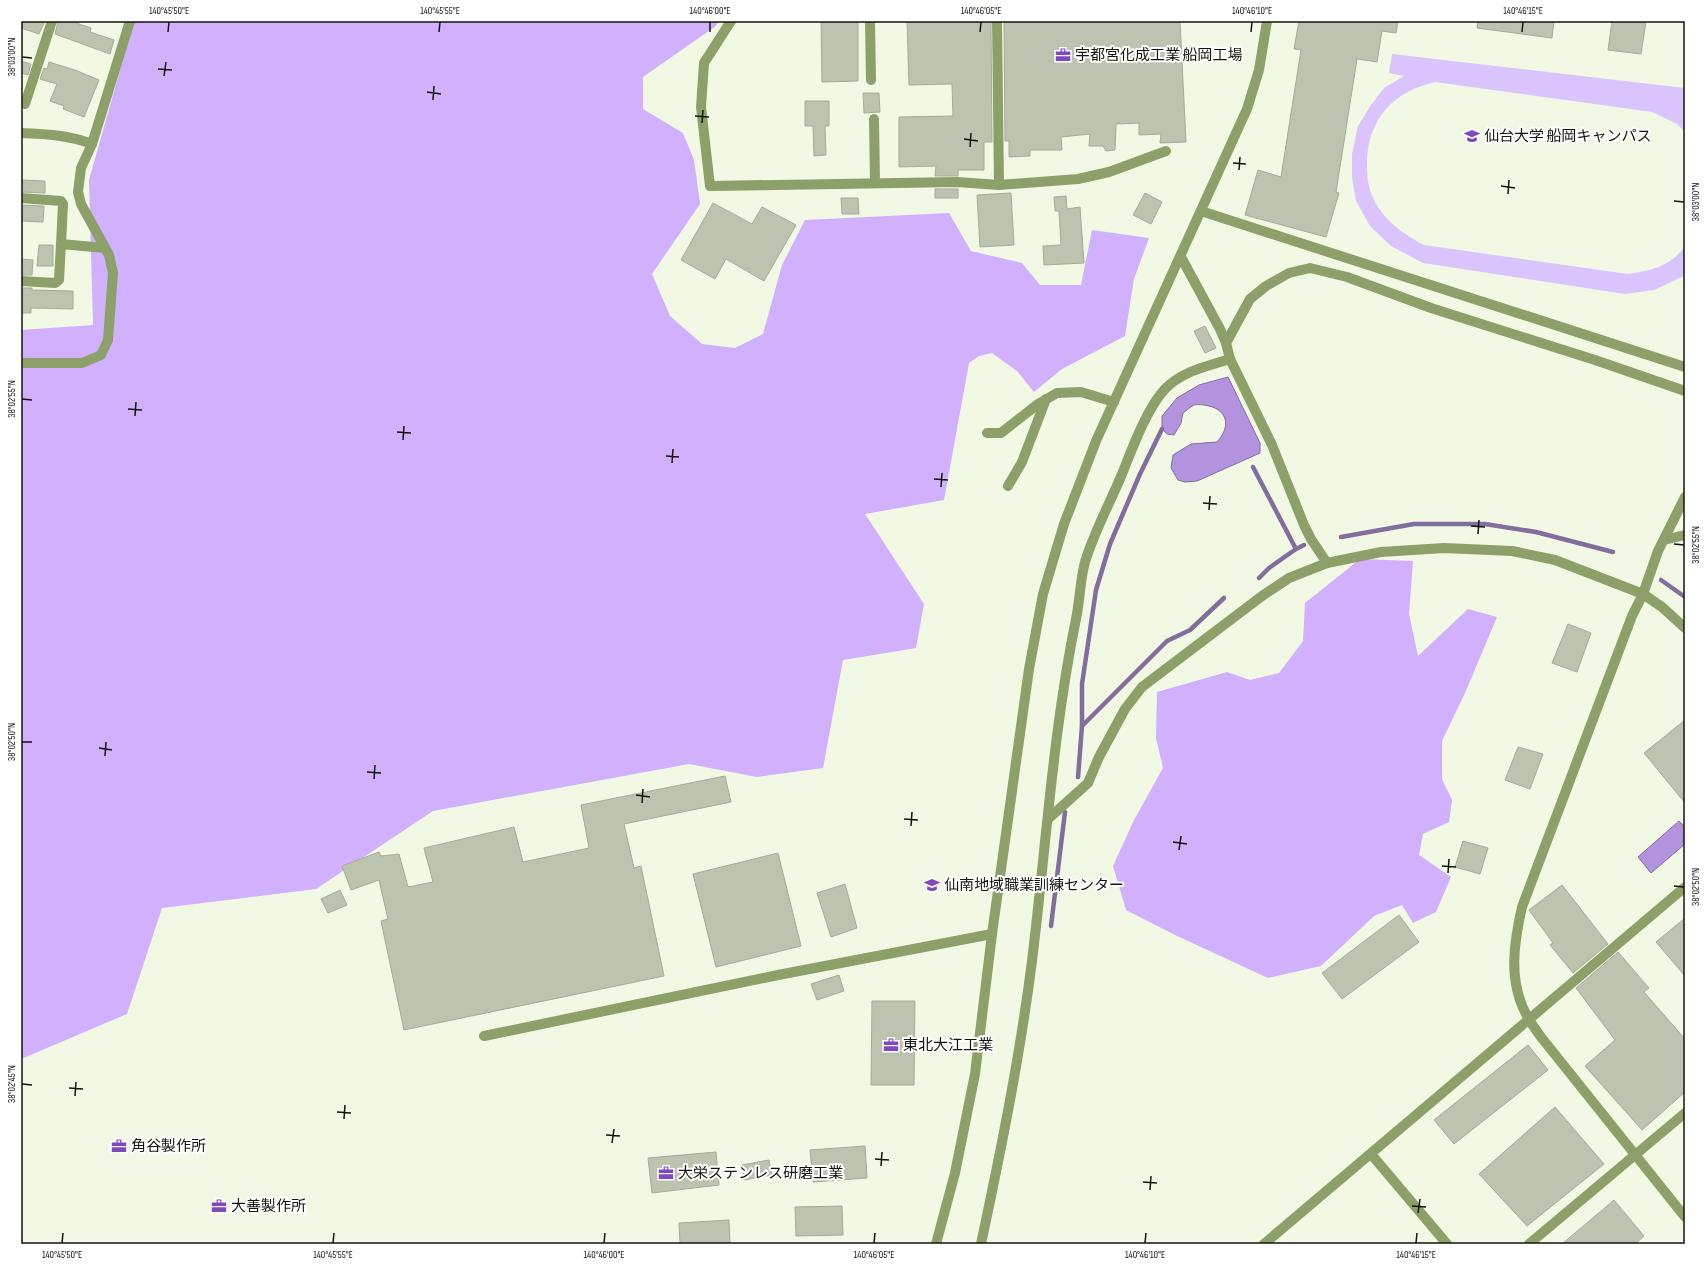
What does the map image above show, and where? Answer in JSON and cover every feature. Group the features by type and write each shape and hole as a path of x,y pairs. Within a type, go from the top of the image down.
{"street":[{"path":"25,104 52,21"},
{"path":"21,363 82,363 101,355 108,340 113,273 105,248 81,204 78,192 81,168 92,144 130,21"},
{"path":"731,21 704,63 701,107 710,186 957,182 999,185 1078,179 1109,172 1166,151"},
{"path":"870,21 871,80"},
{"path":"997,21 999,185"},
{"path":"936,1244 955,1172 975,1074 992,934 1029,669 1043,594 1064,524 1096,441 1248,110 1259,70 1267,21"},
{"path":"874,119 875,183"},
{"path":"21,133 78,138 92,144"},
{"path":"21,198 62,201 63,204 59,280 55,283 21,281"},
{"path":"1201,211 1685,367"},
{"path":"61,244 105,248"},
{"path":"1181,257 1226,343 1230,359 1272,445 1304,525 1311,539 1327,563"},
{"path":"1226,343 1250,299 1266,286 1290,273 1310,268 1347,277 1431,308 1595,360 1685,391"},
{"path":"981,1244 1017,1061 1031,963 1068,658 1079,605 1085,564 1097,531 1151,408 1166,388 1186,374 1199,368 1230,359"},
{"path":"987,433 1001,433 1057,392 1081,392 1114,402"},
{"path":"1008,486 1022,462 1046,399"},
{"path":"1685,497 1664,540 1643,594 1629,624 1522,907 1516,932 1514,959 1516,986 1530,1020 1685,1217"},
{"path":"1664,540 1685,535"},
{"path":"1048,819 1088,783 1099,757 1125,709 1142,687 1289,578 1327,563 1381,552 1444,548 1512,551 1555,560 1643,594 1662,607 1685,628"},
{"path":"1264,1244 1685,887"},
{"path":"484,1036 778,975 992,934"},
{"path":"1530,1244 1685,1113"},
{"path":"1371,1154 1447,1244"}],"shaded area":[{"path":"134,21 719,21 716,26 643,77 643,109 683,133 694,160 700,204 652,274 670,316 702,344 735,348 763,334 782,265 805,220 949,213 971,251 1022,263 1040,285 1081,285 1092,230 1149,238 1134,279 1125,336 1062,369 1034,392 1017,371 992,353 979,356 969,363 944,500 865,514 924,604 916,648 843,660 823,768 757,777 689,764 433,811 316,889 162,908 127,1014 21,1059 21,330 93,325 89,180"},
{"path":"1392,54 1685,88 1685,132 1677,124 1652,112 1435,82 1408,92 1396,99 1387,108 1373,131 1367,160 1369,186 1379,208 1391,223 1424,245 1628,274 1653,269 1660,266 1679,254 1685,247 1685,273 1682,277 1654,290 1625,294 1423,263 1391,246 1370,226 1356,201 1352,178 1352,154 1358,126 1371,105 1384,88 1404,76 1389,73"},
{"path":"1228,377 1260,443 1260,453 1197,481 1185,482 1178,480 1171,468 1173,455 1191,444 1217,442 1224,431 1224,416 1216,408 1206,405 1194,405 1183,413 1181,423 1174,435 1167,434 1162,429 1162,416 1177,398 1199,385"},
{"path":"1360,559 1413,561 1409,614 1418,656 1468,609 1497,617 1465,693 1442,741 1442,779 1452,800 1449,822 1423,834 1419,855 1451,877 1436,912 1413,923 1402,905 1374,916 1321,966 1268,978 1175,935 1126,910 1113,866 1134,820 1163,768 1156,738 1157,692 1227,672 1250,680 1279,673 1303,641 1305,603"},
{"path":"1679,821 1685,827 1685,844 1651,873 1638,857"}],"building":[{"path":"21,21 45,21 39,34 21,28"},
{"path":"58,21 70,21 91,28 90,32 114,40 110,54 55,34"},
{"path":"821,21 858,21 858,81 822,82"},
{"path":"907,21 991,21 992,142 984,142 984,170 958,170 958,176 935,176 936,166 899,167 899,117 953,116 952,84 909,85"},
{"path":"1004,21 1180,21 1186,142 1160,143 1161,134 1139,135 1139,123 1116,124 1115,150 1106,151 1103,146 1089,146 1090,134 1061,137 1062,150 1030,150 1030,156 1009,157 1009,141 1005,141"},
{"path":"1299,21 1398,21 1396,33 1382,31 1377,62 1357,59 1336,192 1339,193 1326,237 1245,215 1258,170 1281,177 1301,50 1294,49"},
{"path":"1478,21 1554,21 1552,38 1477,28"},
{"path":"1612,21 1646,21 1641,54 1608,50"},
{"path":"21,61 31,64 28,75 21,73"},
{"path":"49,62 75,70 99,80 84,117 63,109 64,106 50,101 57,84 40,79 44,68 47,69"},
{"path":"863,93 879,93 880,112 864,113"},
{"path":"805,101 829,101 829,126 825,126 826,155 814,156 813,126 805,126"},
{"path":"21,180 45,181 45,193 21,192"},
{"path":"935,189 958,189 958,198 935,198"},
{"path":"1011,193 1014,245 980,247 977,195"},
{"path":"1145,193 1162,202 1151,224 1133,215"},
{"path":"1066,196 1067,209 1080,207 1084,263 1044,265 1043,246 1061,245 1059,211 1055,211 1054,197"},
{"path":"841,198 858,198 859,214 842,214"},
{"path":"713,203 752,224 762,207 796,225 764,281 726,259 715,279 681,260"},
{"path":"21,205 44,206 43,222 21,221"},
{"path":"39,245 53,245 53,266 37,266"},
{"path":"21,259 33,260 32,275 21,275"},
{"path":"21,288 32,288 32,290 73,291 73,309 31,308 31,313 21,313"},
{"path":"1205,326 1216,348 1205,353 1194,331"},
{"path":"1568,624 1591,633 1577,672 1552,663"},
{"path":"1685,720 1685,803 1644,753"},
{"path":"1518,747 1543,754 1530,789 1505,780"},
{"path":"725,776 731,802 624,824 634,868 641,866 664,976 404,1030 381,921 388,919 379,880 351,890 342,866 379,852 381,856 399,854 408,887 433,882 424,848 514,827 523,862 589,848 581,805"},
{"path":"1463,841 1488,848 1480,874 1455,867"},
{"path":"778,853 801,946 716,967 693,874"},
{"path":"845,884 857,928 831,937 817,893"},
{"path":"1562,885 1608,944 1573,973 1550,945 1553,943 1529,910"},
{"path":"340,890 347,905 328,913 321,899"},
{"path":"1399,915 1419,942 1342,999 1322,973"},
{"path":"1685,918 1685,976 1656,942"},
{"path":"1618,952 1649,988 1644,992 1685,1039 1685,1092 1642,1130 1585,1066 1615,1040 1576,988"},
{"path":"839,975 844,991 817,1000 811,984"},
{"path":"872,1001 915,1001 914,1085 871,1085"},
{"path":"1528,1045 1548,1070 1454,1144 1434,1120"},
{"path":"1555,1107 1604,1164 1527,1226 1479,1174"},
{"path":"865,1146 867,1178 813,1182 810,1150"},
{"path":"716,1152 719,1185 652,1193 648,1158"},
{"path":"769,1160 772,1175 744,1180 742,1165"},
{"path":"1614,1200 1644,1236 1635,1244 1562,1244"},
{"path":"842,1206 843,1235 796,1236 795,1207"},
{"path":"729,1220 730,1244 680,1244 679,1223"}],"waterway":[{"path":"1078,777 1082,726 1082,684 1096,590 1110,544 1140,474 1162,429"},
{"path":"1253,467 1296,549 1269,568 1259,578"},
{"path":"1341,537 1414,524 1485,524 1536,532 1613,552"},
{"path":"1296,549 1304,545"},
{"path":"1661,580 1685,597"},
{"path":"1082,726 1167,641 1190,630 1224,598"},
{"path":"1051,926 1065,812"}],"place":[{"name":"宇都宮化成工業 船岡工場","path":"1063,55"},
{"name":"仙台大学 船岡キャンパス","path":"1472,136"},
{"name":"仙南地域職業訓練センター","path":"932,885"},
{"name":"東北大江工業","path":"891,1045"},
{"name":"角谷製作所","path":"119,1146"},
{"name":"大栄ステンレス研磨工業","path":"666,1173"},
{"name":"大善製作所","path":"219,1206"}]}
